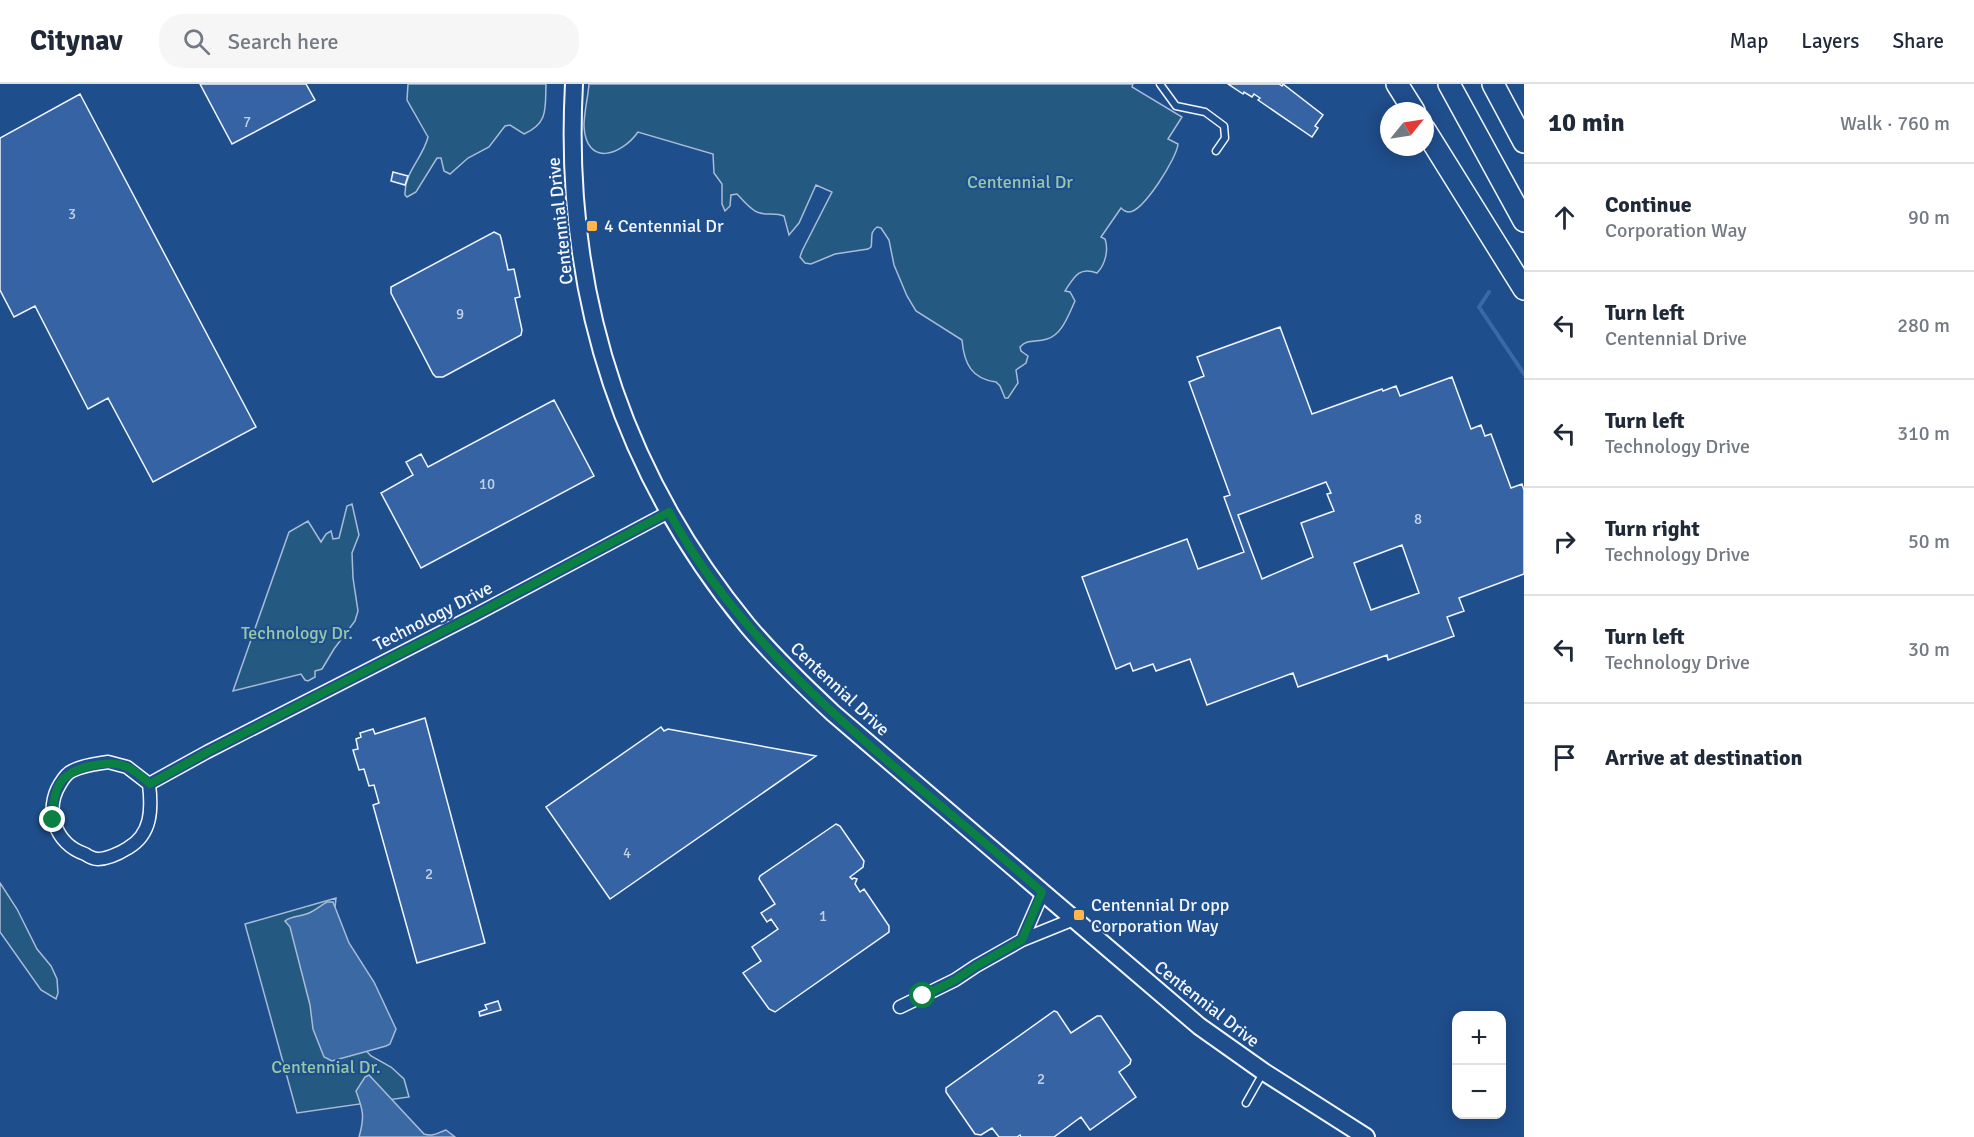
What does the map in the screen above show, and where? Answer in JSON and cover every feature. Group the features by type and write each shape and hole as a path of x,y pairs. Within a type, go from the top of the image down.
{"highway":[{"path":"1397,84 1408,102"},
{"path":"1449,84 1524,221"},
{"path":"1494,84 1524,132"},
{"path":"1494,84 1524,142"},
{"path":"1434,144 1524,289"}],"street":[{"name":"Centennial Drive","path":"574,84 572,135 574,198 580,258 603,359 635,446 669,512 724,596 785,666 833,713 1199,1026 1264,1072 1366,1137"},
{"name":"Technology Drive","path":"150,784 216,747 475,615 669,512"},
{"path":"108,762 127,767 150,784 151,806 148,825 136,843 119,853 98,859 74,851 60,837 53,820 52,800 64,778 71,771 108,762"},
{"path":"1022,940 1042,892"},
{"path":"900,1007 955,980 1022,940 1074,919"}],"lane":[{"path":"1160,84 1176,106 1205,112 1224,126 1225,138 1216,151"},
{"path":"1246,1103 1264,1072"}],"green space":[{"path":"408,84 546,84 544,114 538,125 524,134 510,125 505,126 489,147 468,158 450,174 444,171 441,158 437,158 416,192 407,197 405,187 407,179 428,137 407,100"},
{"name":"Centennial Dr","path":"589,84 1133,84 1132,87 1182,117 1168,139 1178,144 1166,172 1135,210 1128,212 1121,208 1101,237 1105,239 1106,252 1102,266 1097,273 1081,272 1071,281 1065,291 1070,292 1075,301 1061,329 1052,337 1029,342 1020,347 1021,351 1028,356 1026,363 1016,370 1018,383 1008,398 1005,398 996,382 981,378 971,369 967,363 962,340 916,311 894,265 889,240 881,228 877,227 873,231 871,247 868,249 835,254 811,264 805,263 800,257 802,251 832,192 816,185 799,223 789,235 784,216 757,212 737,194 731,195 730,206 725,211 722,204 722,184 714,173 713,154 638,132 623,147 614,151 597,152 591,148 586,139 584,126"},
{"name":"Technology Dr.","path":"352,504 359,535 352,553 358,611 355,621 322,669 315,671 315,677 308,681 301,674 233,691 289,532 308,521 321,542 331,531 333,539 339,538 347,506"},
{"path":"0,883 17,909 37,949 51,966 57,979 56,999 41,990 0,932"},
{"name":"Centennial Dr.","path":"336,898 333,926 357,1041 371,1056 391,1067 404,1079 409,1097 297,1113 245,924"}],"shaded area":[{"path":"327,902 333,902 349,943 374,982 396,1029 390,1044 386,1046 332,1061 324,1057 313,1029 310,1005 290,927 285,921 309,913"},
{"path":"369,1075 424,1134 433,1135 446,1130 455,1137 359,1137 362,1113 356,1091 365,1077"}],"building":[{"path":"200,84 306,84 315,100 232,144"},
{"path":"1228,84 1279,84 1282,86 1283,84 1323,115 1315,126 1318,128 1312,137 1258,100 1260,98 1254,94 1252,97 1244,92 1243,94"},
{"path":"80,94 256,427 153,482 108,398 88,409 35,306 14,317 0,290 0,138"},
{"path":"393,172 408,176 405,185 391,181"},
{"path":"494,232 500,235 508,270 514,269 520,297 515,298 521,335 443,377 436,377 391,293 391,287"},
{"path":"1280,327 1312,414 1382,389 1383,391 1396,386 1400,396 1452,377 1471,429 1481,425 1485,436 1491,434 1511,488 1522,484 1524,490 1524,574 1459,598 1464,611 1447,617 1454,636 1388,660 1387,655 1298,687 1293,673 1207,705 1190,659 1156,671 1153,664 1133,671 1130,663 1116,669 1082,577 1187,539 1198,569 1244,552 1224,497 1230,495 1189,382 1204,376 1197,357","holes":["1326,482 1331,493 1327,494 1334,511 1301,523 1313,557 1262,579 1238,515","1402,545 1419,593 1371,610 1354,563"]},
{"path":"554,400 594,476 421,568 381,493 413,475 406,462 421,454 428,467"},
{"path":"425,718 485,943 417,963 373,805 379,803 374,785 369,786 364,769 359,770 353,750 358,749 356,739 361,737 360,733 373,729 375,734"},
{"path":"661,727 664,731 668,729 816,756 610,899 546,807"},
{"path":"836,824 840,826 864,861 863,867 850,877 857,879 855,884 860,892 864,889 889,926 889,932 775,1012 769,1009 743,973 761,961 752,947 778,929 771,919 767,922 761,913 775,904 759,879 760,876"},
{"path":"498,1001 501,1010 480,1016 479,1012 487,1009 485,1005"},
{"path":"1054,1011 1071,1033 1097,1016 1101,1016 1131,1060 1130,1064 1119,1072 1136,1097 1090,1130 1081,1117 1054,1137 1021,1137 1020,1135 999,1137 992,1128 981,1135 975,1134 946,1092 946,1088"}],"waterway":[{"path":"1489,292 1479,307 1524,374"}],"place":[{"name":"4 Centennial Dr","path":"592,226"},
{"name":"Centennial Dr opp Corporation Way","path":"1079,915"}],"route":[{"path":"53,820 52,800 56,790 71,771 108,762 127,767 150,784 207,752 475,615 669,512 724,596 785,666 833,713 1042,892 1022,940 955,980 923,996"}]}
